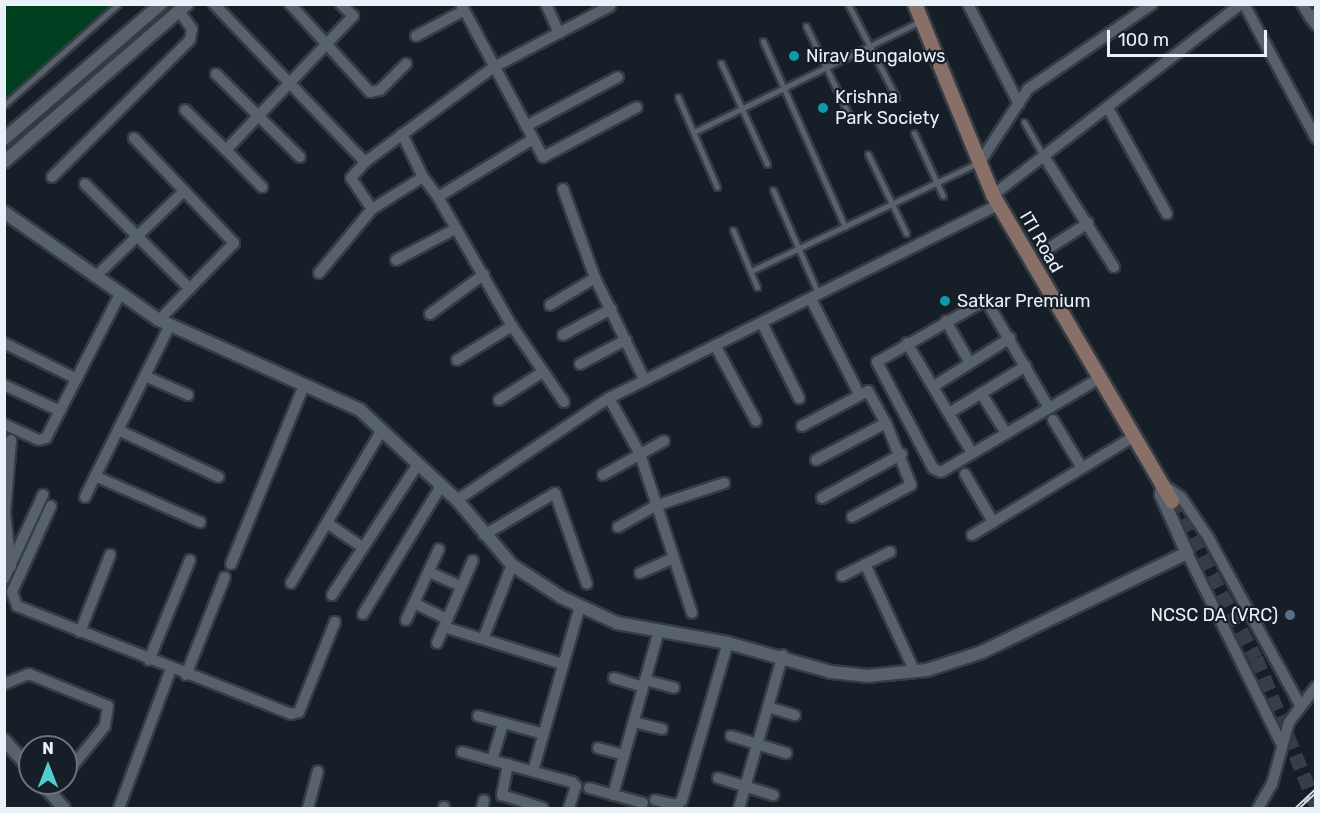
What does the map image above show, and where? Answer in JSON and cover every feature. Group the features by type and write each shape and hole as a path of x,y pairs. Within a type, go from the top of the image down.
{"main road":[{"name":"ITI Road","path":"915,4 996,200 1098,379 1172,501"}],"street":[{"path":"4,139 161,4"},
{"path":"214,4 365,162"},
{"path":"290,4 372,93 406,64"},
{"path":"226,150 353,16 340,4"},
{"path":"546,4 559,33"},
{"path":"968,4 1019,104"},
{"path":"980,162 1033,84 1152,4"},
{"path":"457,500 609,398 815,297 996,200 1045,158 1242,4 1316,138"},
{"path":"1302,4 1314,19"},
{"path":"372,208 351,178 365,162 494,67 610,6"},
{"path":"4,162 183,8 192,29 190,40 52,177"},
{"path":"416,36 462,8 541,156 549,158 637,107"},
{"path":"216,74 300,157"},
{"path":"525,126 618,77"},
{"path":"1108,108 1167,214"},
{"path":"185,110 262,187"},
{"path":"402,134 423,177 438,197 455,229 484,274 512,326 541,373 564,402"},
{"path":"85,497 145,376 165,322 190,289 234,243 134,138"},
{"path":"438,197 533,140"},
{"path":"1045,158 1114,267"},
{"path":"319,273 372,208 423,177"},
{"path":"85,184 190,289"},
{"path":"563,189 595,278 645,381"},
{"path":"95,277 183,192"},
{"path":"4,212 95,277 165,322 360,410 457,500 484,535 512,565 580,606 617,623 728,643 858,675 915,672 982,652 1187,553"},
{"path":"1046,250 1088,223"},
{"path":"396,260 455,229"},
{"path":"430,314 484,274"},
{"path":"550,305 595,278"},
{"path":"4,424 43,441 120,294"},
{"path":"815,297 859,394"},
{"path":"1049,408 986,300 879,359 877,367 933,468 941,472 1098,379"},
{"path":"562,335 610,309"},
{"path":"946,321 970,363"},
{"path":"762,323 799,398"},
{"path":"457,360 512,326"},
{"path":"934,386 1010,338"},
{"path":"580,364 626,340"},
{"path":"4,343 77,379"},
{"path":"908,343 972,453"},
{"path":"716,347 756,421"},
{"path":"949,413 1026,366"},
{"path":"499,400 541,373"},
{"path":"145,376 188,395"},
{"path":"231,564 304,384"},
{"path":"4,385 60,411"},
{"path":"802,426 868,391 886,423 902,454 911,485 852,517"},
{"path":"981,393 1006,433"},
{"path":"609,398 640,454 655,506 692,613"},
{"path":"1053,420 1082,468"},
{"path":"816,460 886,423"},
{"path":"118,430 219,477"},
{"path":"291,583 382,430"},
{"path":"972,535 1133,437"},
{"path":"11,440 5,513 11,567"},
{"path":"603,475 664,441"},
{"path":"822,498 902,454"},
{"path":"332,595 418,464"},
{"path":"965,474 993,522"},
{"path":"95,476 200,522"},
{"path":"618,527 655,506 723,483"},
{"path":"1281,743 1187,553 1161,495 1162,484 1181,497 1208,537 1300,705"},
{"path":"363,614 441,486"},
{"path":"484,535 555,493 587,584"},
{"path":"4,579 43,495"},
{"path":"51,506 11,597 17,606 80,632 186,675 295,714 335,622"},
{"path":"327,523 362,547"},
{"path":"406,620 439,549"},
{"path":"842,576 891,552"},
{"path":"80,632 111,555"},
{"path":"640,573 673,558"},
{"path":"149,660 190,560"},
{"path":"437,643 473,560"},
{"path":"865,564 915,672"},
{"path":"483,639 512,565"},
{"path":"429,572 461,586"},
{"path":"186,675 225,577"},
{"path":"414,603 446,623 483,639 564,664"},
{"path":"533,771 580,606"},
{"path":"613,795 659,630"},
{"path":"655,800 677,805 682,800 728,643"},
{"path":"739,808 783,655"},
{"path":"119,808 171,669"},
{"path":"4,684 29,674 108,706 105,726 78,759"},
{"path":"614,678 674,688"},
{"path":"1258,808 1272,784 1281,743 1300,705 1316,687"},
{"path":"768,706 795,715"},
{"path":"478,716 544,734"},
{"path":"633,722 662,729"},
{"path":"492,760 503,723"},
{"path":"731,736 786,753"},
{"path":"4,740 18,756"},
{"path":"598,748 624,754"},
{"path":"462,752 574,783 569,808"},
{"path":"507,764 502,795 543,808"},
{"path":"308,808 318,771"},
{"path":"718,778 773,795"},
{"path":"589,788 643,803"},
{"path":"56,795 64,808"}],"lane":[{"path":"4,105 118,4"},
{"path":"848,4 896,97"},
{"path":"694,132 922,20"},
{"path":"806,26 850,117"},
{"path":"764,40 845,227"},
{"path":"721,63 767,164"},
{"path":"678,97 717,188"},
{"path":"1024,122 1045,158"},
{"path":"914,133 944,196"},
{"path":"868,154 906,233"},
{"path":"751,271 801,250 980,162"},
{"path":"772,190 801,250 815,297"},
{"path":"733,230 757,286"}],"green space":[{"path":"5,4 111,4 111,5 5,100"}],"tunnel":[{"path":"1172,501 1256,658 1316,806"}],"railway":[{"path":"1297,808 1316,790"}],"place":[{"name":"Nirav Bungalows","path":"794,56"},
{"name":"Krishna Park Society","path":"823,108"},
{"name":"Satkar Premium","path":"945,301"},
{"name":"NCSC DA (VRC)","path":"1290,615"}]}
